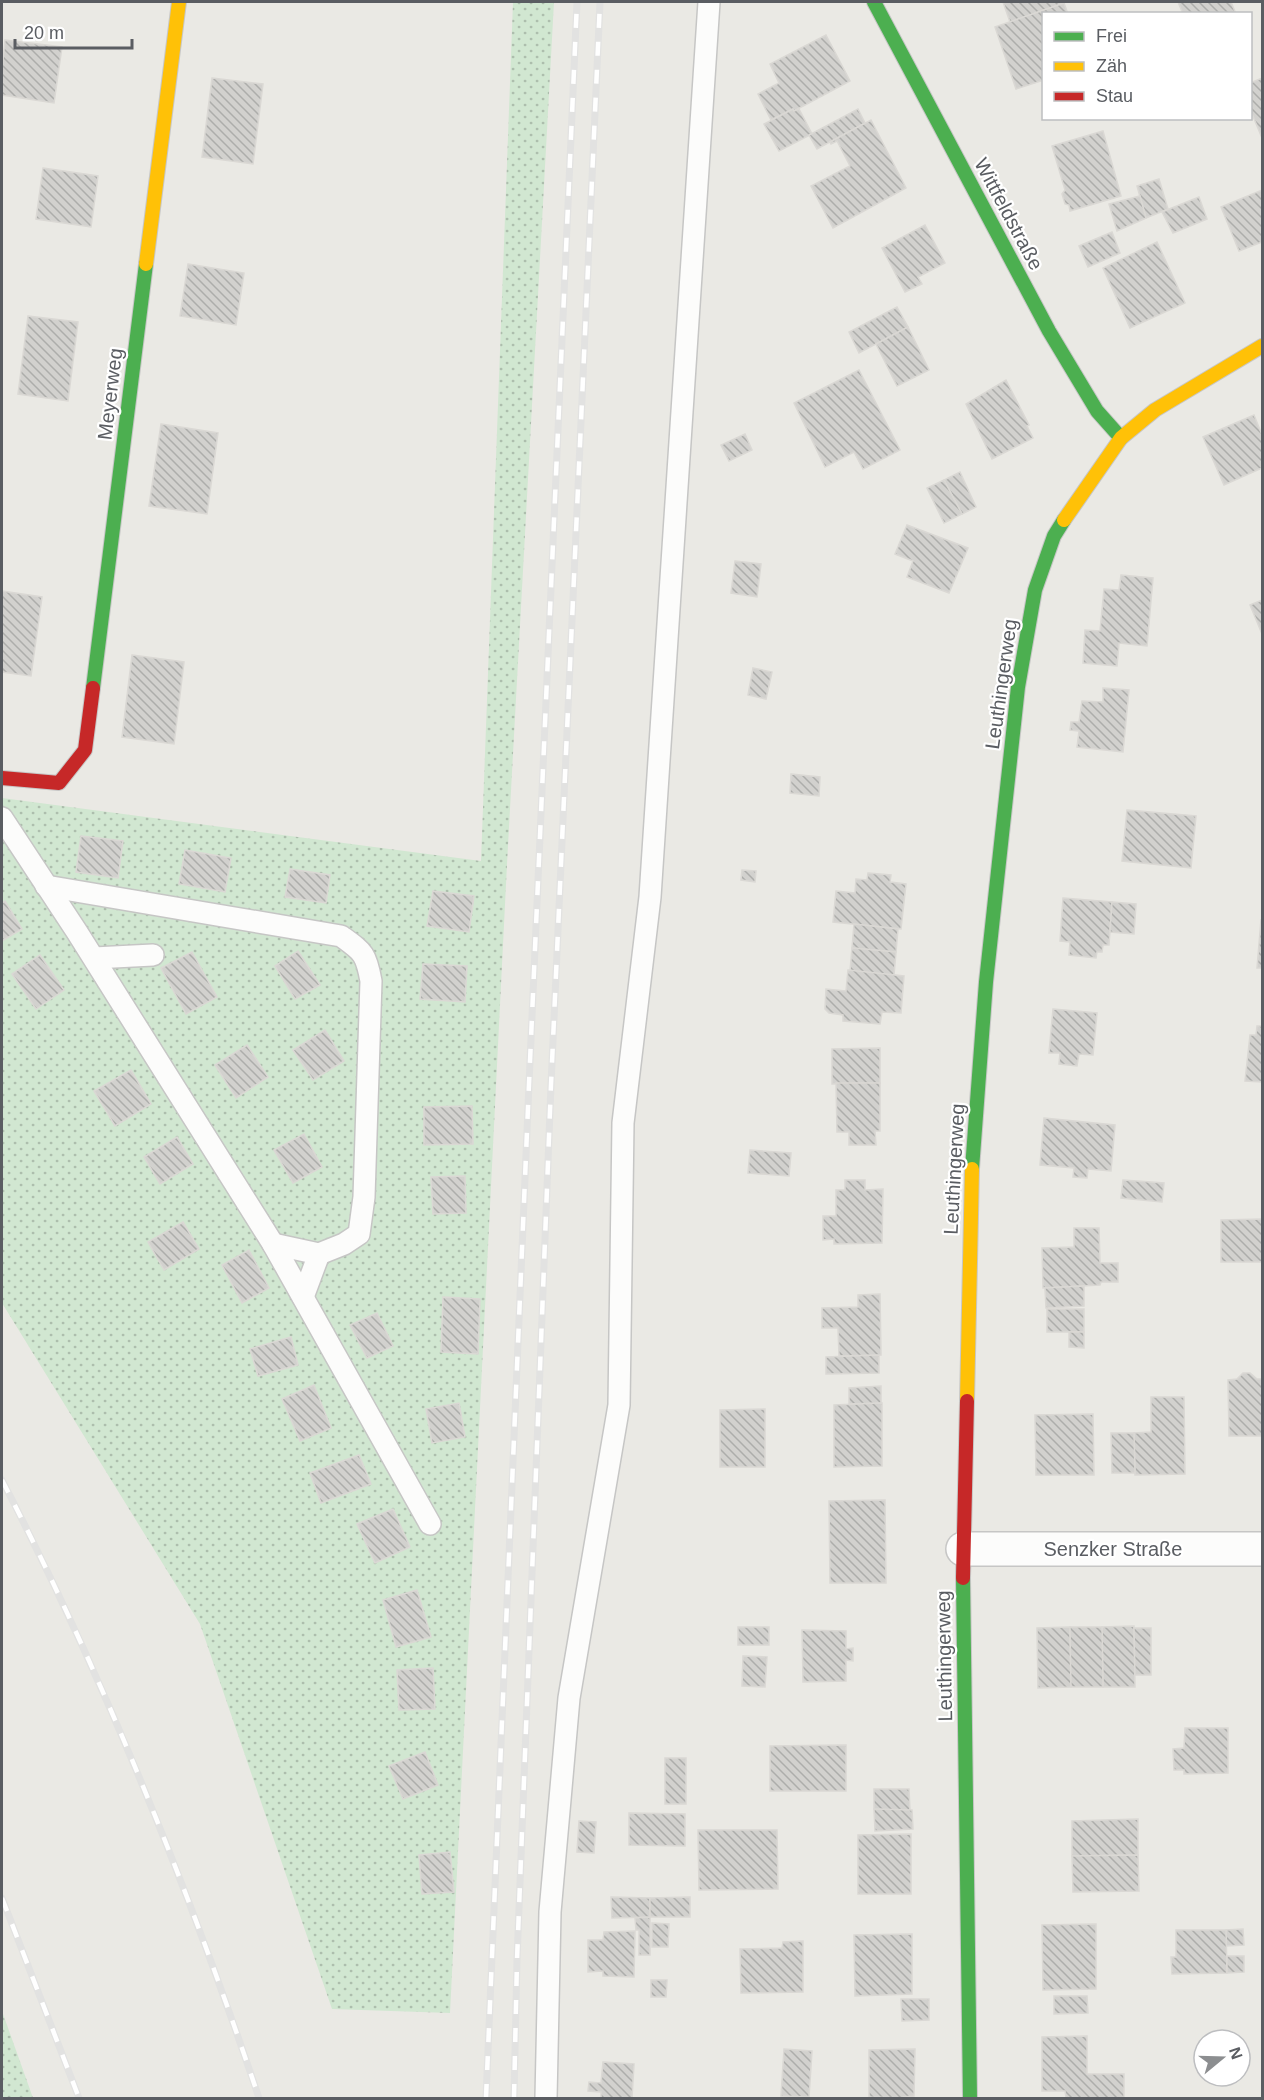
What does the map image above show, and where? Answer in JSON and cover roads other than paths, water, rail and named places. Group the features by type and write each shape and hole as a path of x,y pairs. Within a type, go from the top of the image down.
{"street":[{"name":"Meyerweg","path":"2,778 59,783 85,750 179,2"},
{"name":"Wittfeldstraße","path":"874,2 1049,332 1097,411 1121,438"},
{"name":"Leuthingerweg","path":"970,2098 963,1549 971,1179 986,982 1017,687 1035,590 1054,536 1084,489 1121,438 1155,410 1263,346"},
{"name":"Senzker Straße","path":"963,1549 1263,1549"}],"lane":[{"path":"546,2098 550,1912 569,1698 618,1405 623,1123 650,897 709,2"},
{"path":"2,818 94,958 273,1244 430,1524"},
{"path":"46,886 341,936 365,956 371,981 364,1197 359,1234 344,1244 319,1254 273,1244"},
{"path":"94,958 153,955"},
{"path":"303,1297 319,1254"}],"railway":[{"path":"486,2098 577,2"},
{"path":"514,2098 517,1960 551,1085 600,2"},
{"path":"2,1480 75,1630 142,1784 203,1940 259,2098"},
{"path":"2,1898 79,2098"}]}
